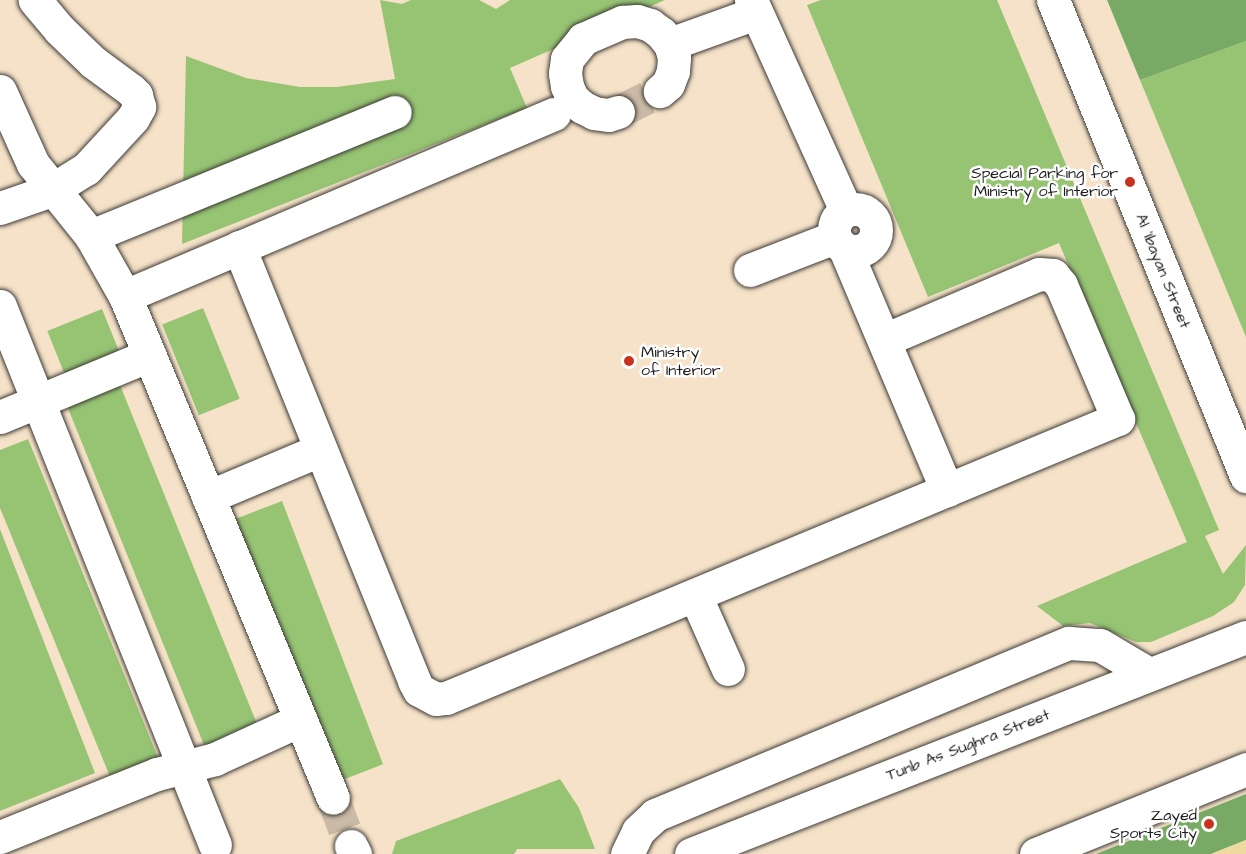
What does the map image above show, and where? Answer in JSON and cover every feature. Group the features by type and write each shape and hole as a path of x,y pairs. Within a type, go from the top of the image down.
{"street":[{"path":"0,208 52,190 86,169 133,118 139,107 136,95 93,62 59,29 35,0"},
{"name":"Al 'Ibayan Street","path":"1053,0 1246,476"},
{"path":"670,44 754,6 884,340 947,490"},
{"path":"618,112 608,115 594,113 582,107 572,98 564,73 567,60 583,39 622,22 637,21 650,25 670,44 674,57 673,71 668,84 660,92"},
{"path":"0,91 22,143 52,190 91,236 125,296 333,798"},
{"path":"91,236 395,112"},
{"path":"125,296 554,114"},
{"path":"750,270 842,232"},
{"path":"239,248 414,681 419,690 427,696 446,698 1118,419 1061,285 1053,275 1039,274 884,340"},
{"path":"0,306 215,845"},
{"path":"0,417 150,355"},
{"path":"208,497 320,450"},
{"path":"695,595 728,669"},
{"name":"Tunb As Sughra Street","path":"697,851 1149,674 1240,633"},
{"path":"627,854 638,831 655,815 1069,643 1100,645 1149,674"},
{"path":"0,837 158,774 215,759 300,720"},
{"path":"1036,854 1246,769"},
{"path":"697,851 722,848 741,854"}],"green space":[{"path":"380,0 402,4 411,0 479,0 496,9 510,0 665,0 510,68 527,108 182,244 186,56 246,78 300,87 337,87 395,79"},
{"path":"821,0 997,0 1219,530 1205,536 1223,574 1246,545 1245,585 1234,602 1213,616 1151,642 1136,642 1090,623 1063,626 1037,606 1187,542 1059,243 928,297 807,5"},
{"path":"1107,0 1246,0 1246,41 1140,80"},
{"path":"1246,41 1246,337 1140,80"},
{"path":"203,308 240,399 199,415 162,324"},
{"path":"102,309 121,355 66,377 47,331"},
{"path":"120,385 259,729 206,750 67,406"},
{"path":"28,439 159,760 111,779 0,508 0,450"},
{"path":"282,501 383,764 335,783 233,520"},
{"path":"0,529 95,773 0,811"},
{"path":"560,779 579,808 595,849 517,849 514,854 392,854 396,841"},
{"name":"Zayed Sports City","path":"1246,794 1246,840 1211,854 1096,854"}],"sand":[{"path":"1246,840 1246,854 1211,854"}],"tunnel":[{"path":"618,112 660,91"},
{"path":"333,798 351,846"}],"place":[{"name":"Special Parking for Ministry of Interior","path":"1130,182"},
{"name":"Ministry of Interior","path":"629,361"},
{"name":"Zayed Sports City","path":"1209,824"}]}
